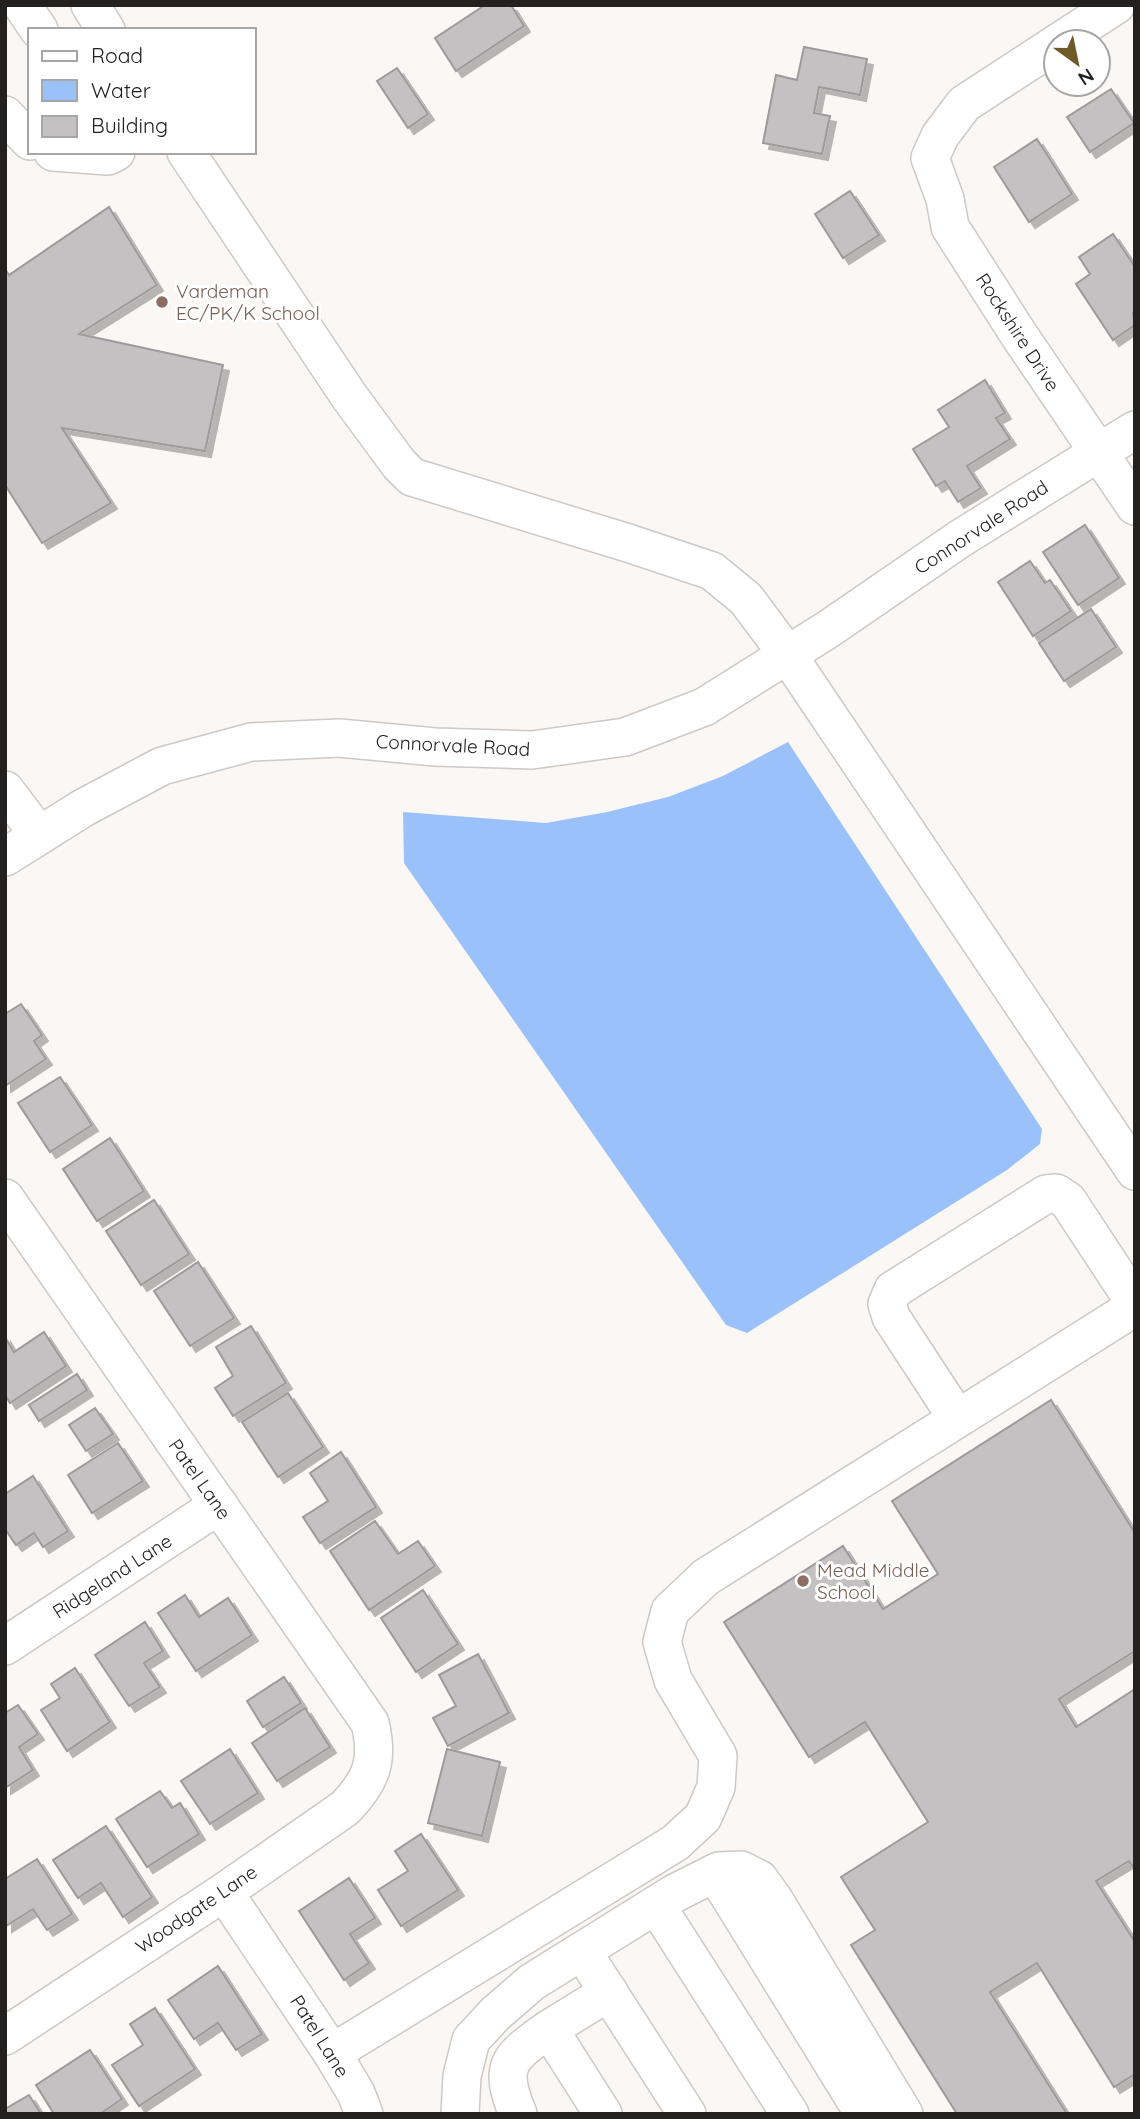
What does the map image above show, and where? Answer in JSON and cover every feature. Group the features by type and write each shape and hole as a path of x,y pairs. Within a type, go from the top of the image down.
{"street":[{"path":"22,5 37,28"},
{"path":"90,5 105,28"},
{"path":"1081,28 1116,5"},
{"name":"Rockshire Drive","path":"1042,53 964,104 940,136 930,158 945,199 950,227 1019,335 1135,506"},
{"path":"5,115 28,139"},
{"path":"80,154 112,154"},
{"path":"187,154 349,396 399,464 412,477 712,571 746,598 787,654 1135,1171"},
{"name":"Connorvale Road","path":"5,857 83,808 162,766 251,742 339,738 435,747 532,750 625,737 704,707 827,630 961,538 1135,430"},
{"path":"5,790 39,835"},
{"path":"332,2053 675,1843 703,1817 716,1787 718,1756 673,1680 662,1642 670,1611 706,1577 957,1418 1135,1305 1068,1201 1056,1193 1046,1194 893,1290 887,1304 891,1317 957,1418"},
{"name":"Patel Lane","path":"5,1198 18,1243 219,1505 370,1723 375,1743 372,1767"},
{"name":"Ridgeland Lane","path":"5,1646 219,1505"},
{"name":"Woodgate Lane","path":"5,2036 224,1892 345,1808 361,1791 372,1767"},
{"path":"460,2114 462,2076 471,2040 495,2014 532,1982 656,1905 719,1871 741,1870 758,1879 773,1898 904,2114"},
{"path":"715,1873 864,2114"},
{"name":"Patel Lane","path":"224,1892 332,2053 356,2093 364,2114"},
{"path":"656,1905 790,2114"},
{"path":"582,1951 687,2114"},
{"path":"518,2114 509,2091 508,2074 515,2054 549,2029 609,1992"},
{"path":"549,2029 603,2114"}],"water":[{"path":"788,742 1042,1129 1040,1144 1007,1170 747,1333 726,1325 404,863 403,812 546,823 607,812 668,797 723,776"}],"building":[{"path":"485,5 511,5 524,26 456,71 435,38"},
{"path":"804,47 867,59 860,95 819,87 814,113 830,116 822,154 763,143 776,75 797,80"},
{"path":"397,68 428,114 408,128 377,81"},
{"path":"1112,90 1134,123 1090,152 1067,117 1097,98 1112,98"},
{"path":"1037,139 1072,194 1029,222 994,167"},
{"path":"850,191 879,235 843,258 815,214"},
{"path":"109,207 157,285 79,334 223,365 205,451 62,428 111,503 42,543 5,485 5,269 9,275"},
{"path":"1113,234 1135,267 1135,325 1113,340 1076,284 1090,274 1079,257"},
{"path":"985,380 1005,413 996,418 1010,439 967,466 981,488 958,502 945,481 936,486 913,449 949,427 938,410"},
{"path":"1085,525 1119,578 1078,605 1043,552"},
{"path":"1030,561 1045,583 1050,580 1071,611 1033,636 998,582"},
{"path":"1091,609 1116,647 1064,681 1039,643"},
{"path":"21,1004 42,1035 34,1041 46,1059 5,1086 5,1014"},
{"path":"60,1077 92,1125 50,1152 18,1103"},
{"path":"110,1138 144,1191 97,1221 63,1169"},
{"path":"154,1200 189,1254 141,1285 106,1231"},
{"path":"198,1262 234,1318 190,1346 154,1291"},
{"path":"251,1326 286,1383 233,1416 215,1388 233,1376 216,1347"},
{"path":"44,1332 66,1366 10,1403 5,1395 5,1337 14,1352"},
{"path":"77,1374 87,1390 39,1421 29,1405"},
{"path":"288,1393 323,1447 278,1477 242,1422"},
{"path":"1051,1400 1135,1533 1135,1651 1059,1699 1076,1727 1135,1689 1135,1870 1129,1861 1096,1881 1135,1942 1135,2074 1114,2087 1037,1963 990,1992 1067,2114 957,2114 851,1945 875,1930 841,1877 928,1822 865,1722 809,1757 724,1622 843,1546 883,1609 938,1574 892,1501"},
{"path":"95,1408 113,1434 86,1451 69,1425"},
{"path":"118,1443 143,1481 92,1513 68,1475"},
{"path":"341,1452 376,1507 320,1543 303,1517 328,1501 310,1473"},
{"path":"33,1476 68,1531 43,1547 34,1533 16,1545 5,1529 5,1494"},
{"path":"375,1521 398,1554 418,1541 435,1566 369,1610 330,1551"},
{"path":"423,1590 458,1644 416,1672 381,1618"},
{"path":"185,1595 199,1617 228,1598 252,1635 196,1671 158,1613"},
{"path":"145,1622 163,1651 144,1663 160,1687 129,1706 95,1655"},
{"path":"478,1654 509,1713 448,1746 433,1718 456,1706 439,1675"},
{"path":"75,1668 110,1722 67,1751 41,1710 60,1698 51,1684"},
{"path":"284,1677 301,1703 263,1727 247,1701"},
{"path":"18,1705 38,1734 19,1747 33,1770 5,1788 5,1713"},
{"path":"305,1708 330,1747 277,1781 252,1743"},
{"path":"230,1749 258,1793 210,1824 181,1781"},
{"path":"447,1749 500,1762 482,1836 428,1823"},
{"path":"160,1791 172,1808 180,1803 199,1834 147,1867 116,1819"},
{"path":"106,1826 152,1897 123,1917 101,1883 78,1898 53,1860"},
{"path":"421,1834 458,1890 401,1926 378,1890 408,1871 395,1851"},
{"path":"37,1859 72,1914 47,1930 33,1909 6,1926 5,1879"},
{"path":"349,1878 375,1918 350,1934 369,1963 344,1980 299,1911"},
{"path":"218,1966 262,2034 236,2050 218,2023 194,2039 168,2000"},
{"path":"155,2008 195,2069 139,2106 112,2065 143,2045 130,2024"},
{"path":"90,2050 122,2099 100,2114 54,2114 36,2085"},
{"path":"29,2095 41,2114 5,2114 5,2109"}],"place":[{"name":"Vardeman EC/PK/K School","path":"162,302"},
{"name":"Mead Middle School","path":"803,1581"}]}
